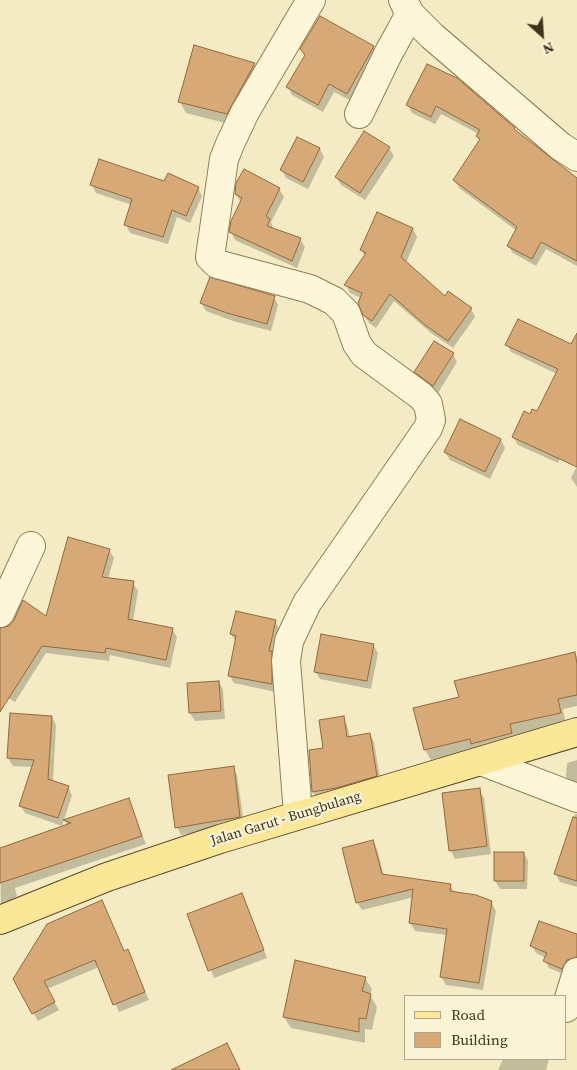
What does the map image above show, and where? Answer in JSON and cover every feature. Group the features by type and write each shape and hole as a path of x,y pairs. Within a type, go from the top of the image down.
{"main road":[{"name":"Jalan Garut - Bungbulang","path":"0,920 107,877 298,814 577,732"}],"street":[{"path":"298,814 286,661 289,641 307,603 428,428 431,420 428,404 421,396 364,354 357,344 346,313 334,301 310,289 217,264 210,257 223,168 230,144 245,112 311,0"},
{"path":"359,114 388,54 407,7 492,89 560,146 577,156"},
{"path":"0,613 31,546"},
{"path":"481,761 577,798"},
{"path":"567,1005 577,972"}],"building":[{"path":"320,16 374,46 347,94 329,84 318,105 286,87 305,55 300,49"},
{"path":"194,45 255,63 227,114 178,102"},
{"path":"427,64 457,78 514,129 577,178 577,261 541,242 532,259 507,246 517,227 453,180 480,139 476,136 480,130 436,106 431,117 406,105"},
{"path":"364,131 390,147 360,193 335,177"},
{"path":"297,137 320,148 303,182 280,170"},
{"path":"99,159 164,181 168,173 199,187 186,216 172,210 163,237 124,225 132,199 90,185"},
{"path":"244,169 280,188 266,216 270,219 267,226 301,238 292,261 229,232 231,221 242,198 235,194 236,183"},
{"path":"377,212 413,228 401,257 445,296 448,291 472,308 448,341 425,325 390,294 372,321 363,315 358,303 362,293 344,285 366,253 360,250"},
{"path":"210,277 275,296 267,324 200,303"},
{"path":"518,319 571,344 577,333 577,467 512,437 524,411 530,414 532,409 537,411 558,369 505,345"},
{"path":"434,341 454,353 433,386 414,372"},
{"path":"460,419 501,439 485,472 444,452"},
{"path":"68,537 110,549 102,577 134,581 128,619 173,628 166,660 106,648 105,653 42,646 0,712 0,628 9,626 14,620 23,600 46,616"},
{"path":"236,611 276,620 269,651 272,651 272,684 228,676 236,636 230,634"},
{"path":"321,634 374,644 367,681 314,672"},
{"path":"575,652 577,695 558,699 561,713 510,724 512,733 471,744 470,739 424,750 413,708 459,697 454,681"},
{"path":"219,681 221,711 189,713 187,683"},
{"path":"10,713 52,716 48,779 69,786 58,818 19,806 34,760 7,758"},
{"path":"344,716 347,737 370,733 377,776 336,788 312,792 309,750 323,748 319,720"},
{"path":"234,766 240,817 175,828 168,775"},
{"path":"480,788 487,846 449,851 442,793"},
{"path":"129,798 142,836 0,883 0,848 71,823 63,820"},
{"path":"573,817 577,818 577,881 554,874"},
{"path":"373,840 382,874 451,884 450,891 476,895 492,901 479,983 440,977 447,929 409,923 413,889 356,903 342,848"},
{"path":"494,852 524,852 524,881 494,881"},
{"path":"242,893 264,950 208,971 187,914"},
{"path":"102,900 124,951 128,949 145,992 113,1005 95,960 44,981 55,1002 32,1014 13,979 47,924"},
{"path":"539,921 577,934 577,957 567,960 562,969 543,961 547,953 530,946"},
{"path":"295,960 366,977 362,991 371,994 366,1019 359,1018 359,1032 283,1017"},
{"path":"227,1043 240,1070 171,1070"}]}
